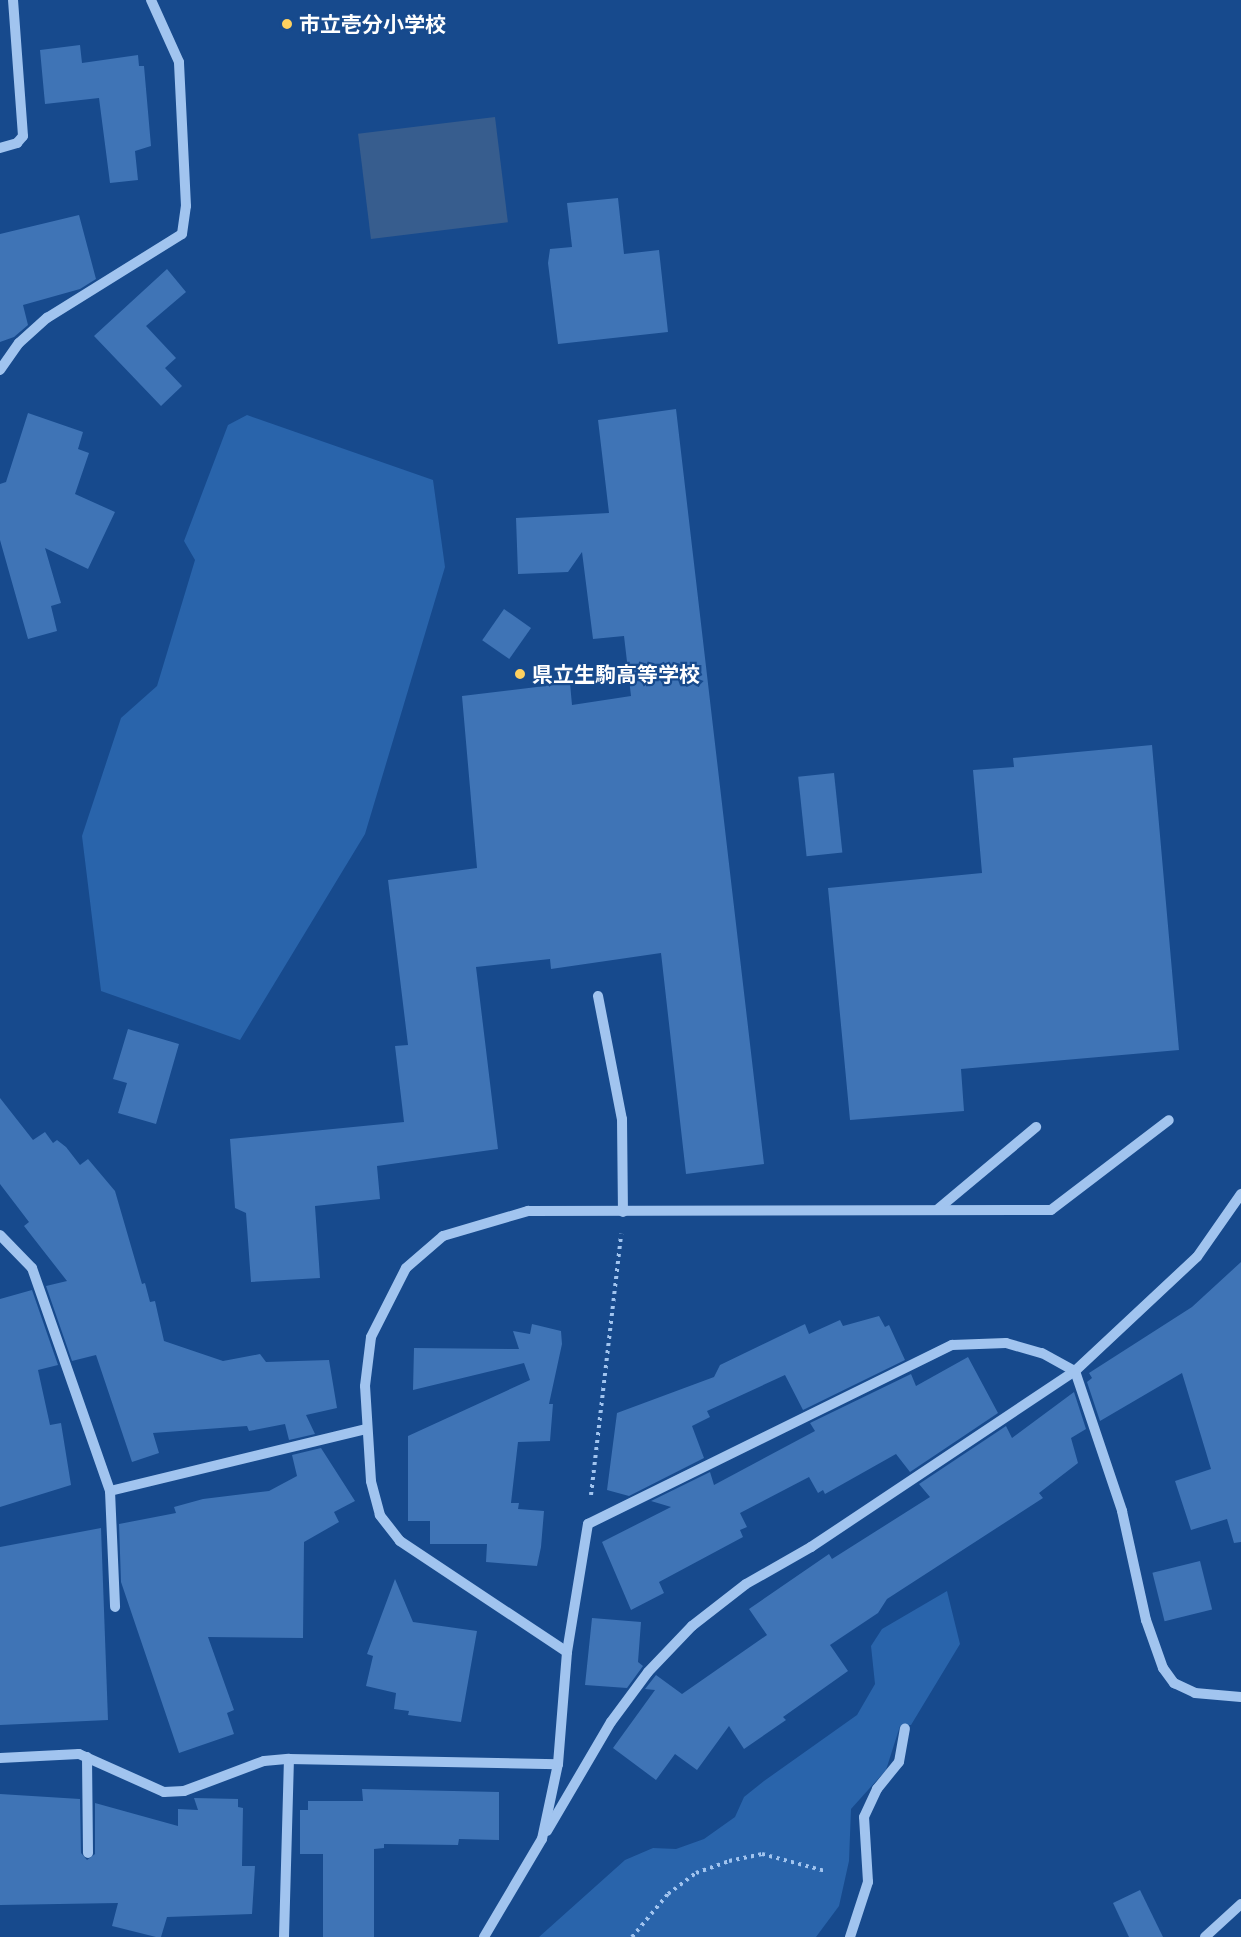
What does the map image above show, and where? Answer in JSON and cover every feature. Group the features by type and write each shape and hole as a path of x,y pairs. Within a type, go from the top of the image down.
{"street":[{"path":"0,148 17,143 23,136 13,0"},
{"path":"0,370 19,343 46,318 182,234 186,206 179,62 151,0"},
{"path":"598,996 622,1119 623,1212"},
{"path":"567,1652 400,1540 380,1515 371,1481 366,1429 371,1337 406,1268 443,1236 528,1211 1052,1210 1169,1120"},
{"path":"938,1209 1036,1127"},
{"path":"484,1937 611,1722 648,1672 692,1626 746,1584 811,1547 1075,1371 1197,1257 1241,1194"},
{"path":"0,1235 32,1268 110,1491 114,1607"},
{"path":"542,1839 558,1764 567,1652 588,1524 952,1345 1006,1343 1042,1353 1075,1371 1122,1511 1146,1620 1163,1668 1174,1683 1195,1693 1241,1697"},
{"path":"110,1491 366,1429"},
{"path":"850,1937 868,1882 864,1817 877,1789 899,1762 905,1729"},
{"path":"0,1758 87,1757 164,1792 184,1791 264,1761 289,1759 558,1764"},
{"path":"87,1757 88,1853"},
{"path":"284,1937 289,1759"},
{"path":"1205,1937 1241,1904"}],"path":[{"path":"588,1524 623,1212"},
{"path":"632,1937 668,1894 696,1873 729,1861 762,1854 825,1871"}],"shaded area":[{"path":"495,117 508,222 371,239 358,134"},
{"path":"247,415 433,480 445,567 365,834 240,1040 101,991 82,836 121,718 157,686 195,560 184,541 228,425"},
{"path":"947,1591 960,1644 911,1725 900,1726 886,1770 851,1809 849,1861 839,1906 816,1937 539,1937 625,1860 653,1848 676,1849 704,1839 735,1817 744,1797 857,1715 875,1684 871,1646 882,1629"}],"building":[{"path":"80,45 82,63 138,55 139,66 144,66 151,146 135,151 138,180 110,183 99,98 45,104 40,50"},
{"path":"618,198 624,254 659,250 668,332 558,344 548,263 550,249 572,247 567,203"},
{"path":"79,215 96,279 80,289 23,305 28,325 14,337 0,342 0,234"},
{"path":"167,269 186,292 146,326 176,358 165,368 182,386 161,406 94,336"},
{"path":"676,409 764,1164 686,1174 661,953 551,969 550,959 476,967 498,1149 377,1166 380,1199 315,1206 320,1278 251,1282 246,1213 235,1208 230,1139 404,1122 395,1046 408,1045 388,880 477,868 462,696 570,683 572,705 631,696 624,636 593,639 582,552 568,572 518,574 516,518 609,513 598,420"},
{"path":"28,413 83,432 78,449 89,453 75,494 115,512 88,569 45,548 61,603 51,606 57,631 28,639 0,540 0,484 6,482"},
{"path":"504,609 531,628 509,659 482,640"},
{"path":"1152,745 1179,1050 961,1069 964,1111 850,1120 828,888 982,873 973,770 1014,767 1013,758"},
{"path":"834,773 842,853 807,856 798,777"},
{"path":"128,1029 179,1044 156,1124 118,1113 127,1083 113,1079"},
{"path":"0,1098 33,1140 45,1132 53,1143 57,1140 66,1147 80,1165 88,1159 115,1191 142,1284 145,1283 150,1302 155,1301 164,1341 223,1361 260,1354 266,1362 329,1360 337,1408 306,1415 315,1434 289,1440 285,1424 249,1431 247,1426 153,1433 159,1453 132,1462 96,1355 72,1361 46,1286 67,1281 24,1226 29,1222 0,1184"},
{"path":"1241,1262 1241,1542 1234,1543 1227,1519 1191,1530 1175,1481 1211,1469 1182,1373 1100,1421 1087,1382 1092,1378 1089,1373 1192,1307"},
{"path":"32,1290 58,1365 38,1370 50,1425 61,1423 71,1485 0,1507 0,1299"},
{"path":"879,1316 885,1327 889,1325 905,1360 803,1410 785,1375 707,1411 710,1417 692,1426 704,1458 629,1496 607,1490 617,1413 714,1377 720,1365 805,1324 809,1334 840,1320 843,1326"},
{"path":"532,1324 561,1331 562,1344 549,1404 553,1404 550,1441 518,1442 511,1503 519,1503 518,1509 544,1511 537,1566 486,1562 487,1544 430,1544 430,1521 408,1521 408,1436 530,1380 524,1363 413,1390 414,1348 519,1349 513,1331 530,1334"},
{"path":"968,1357 998,1413 910,1472 896,1454 825,1494 823,1490 818,1493 809,1477 740,1513 747,1527 740,1530 743,1537 659,1582 664,1593 631,1610 602,1542 671,1507 651,1501 710,1472 714,1485 815,1431 810,1423 911,1374 916,1386"},
{"path":"1074,1392 1086,1429 1071,1438 1078,1463 1039,1493 1043,1498 887,1599 878,1613 830,1645 848,1671 783,1717 786,1720 744,1749 729,1726 697,1770 675,1754 656,1780 613,1748 655,1690 645,1689 656,1675 682,1694 767,1635 749,1609 829,1554 832,1559 930,1497 919,1484 1006,1426 1012,1438"},
{"path":"321,1448 355,1501 334,1512 339,1522 304,1542 303,1638 208,1637 234,1710 227,1713 234,1734 179,1753 121,1582 119,1524 176,1513 174,1507 203,1499 269,1491 297,1476 292,1455"},
{"path":"101,1528 108,1720 0,1725 0,1547"},
{"path":"1200,1561 1212,1610 1165,1621 1152,1573"},
{"path":"395,1579 413,1622 477,1631 461,1722 408,1715 409,1711 394,1709 396,1693 366,1686 373,1656 367,1654"},
{"path":"592,1618 641,1622 638,1662 643,1666 627,1688 585,1685"},
{"path":"362,1789 499,1792 499,1840 459,1839 458,1845 384,1844 384,1848 374,1849 374,1937 323,1937 323,1854 300,1854 300,1810 308,1810 308,1801 363,1801"},
{"path":"0,1794 80,1799 81,1853 87,1860 95,1854 95,1803 178,1826 178,1809 198,1810 194,1798 238,1799 238,1807 243,1808 242,1866 255,1866 252,1914 167,1917 161,1937 156,1937 112,1926 118,1903 0,1905"},
{"path":"1140,1890 1163,1937 1129,1937 1113,1903"}],"place":[{"name":"市立壱分小学校","path":"287,24"},
{"name":"県立生駒高等学校","path":"520,674"}]}
